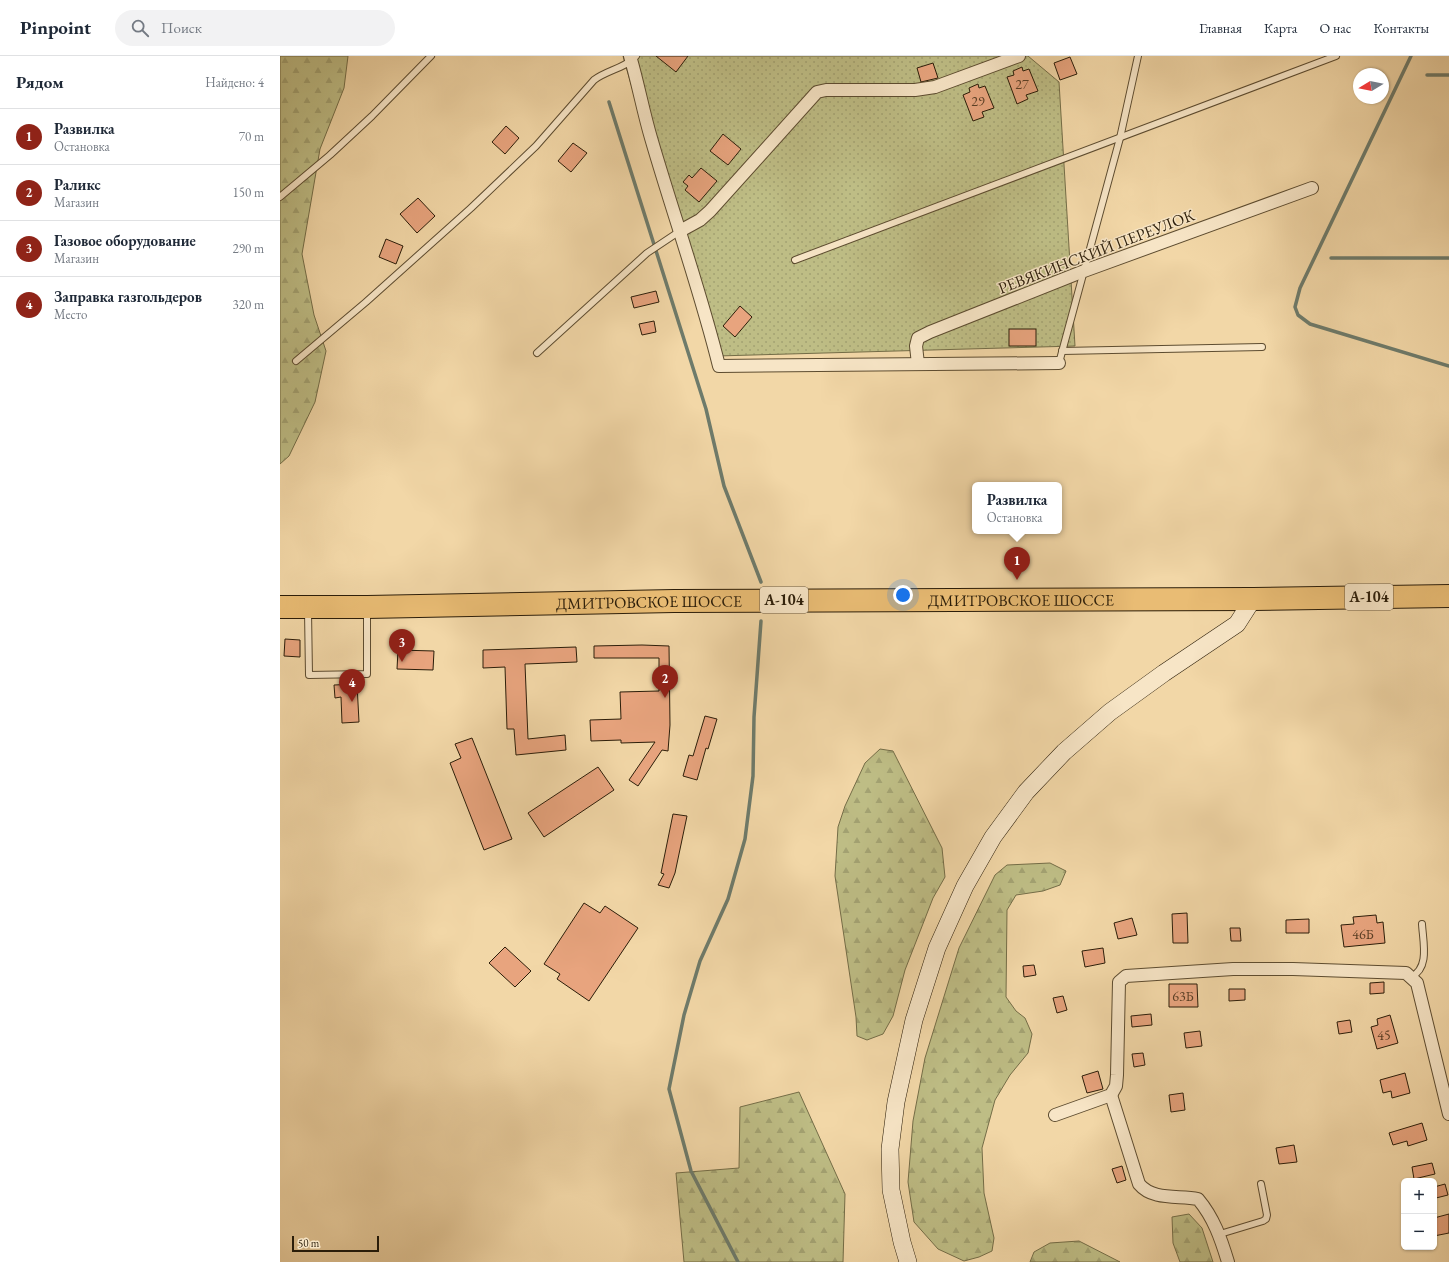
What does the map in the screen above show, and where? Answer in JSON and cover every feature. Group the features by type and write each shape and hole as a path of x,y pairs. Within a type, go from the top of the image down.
{"highway":[{"name":"ДМИТРОВСКОЕ ШОССЕ","path":"280,607 367,607 682,601 1253,599 1449,596"}],"street":[{"path":"680,231 700,220 710,211 817,92 826,90 915,90 935,87 1019,56"},
{"path":"632,58 651,138 680,231 719,366 1059,363"},
{"name":"РЕВЯКИНСКИЙ ПЕРЕУЛОК","path":"918,364 916,346 918,338 930,332 1084,272 1312,188"},
{"path":"908,1262 902,1242 891,1190 890,1149 896,1102 914,1020 937,948 965,886 993,837 1026,792 1064,752 1110,712 1164,673 1237,624 1253,599"},
{"path":"1055,1115 1111,1095 1116,1086 1119,982 1126,976 1233,969 1406,972 1417,983 1449,1114"},
{"path":"1111,1095 1139,1184 1143,1190 1157,1196 1189,1197 1198,1199 1208,1211 1220,1234 1228,1262"}],"lane":[{"path":"280,197 372,116 430,56"},
{"path":"1059,363 1120,138 1138,56"},
{"path":"795,260 1336,56"},
{"path":"296,361 366,302 471,208 536,146 594,80 601,74 632,58"},
{"path":"537,353 647,253 680,231"},
{"path":"1062,351 1262,347"},
{"path":"308,607 309,675 367,674 367,607"},
{"path":"1411,977 1418,974 1423,965 1424,950 1422,924"},
{"path":"1220,1234 1266,1219 1267,1215 1261,1184"}],"green space":[{"path":"280,56 348,56 344,88 320,149 302,254 314,315 326,351 315,402 289,456 280,464"},
{"path":"623,56 1028,56 1059,82 1075,346 717,356 653,161"},
{"path":"880,749 893,751 942,848 945,877 933,898 905,970 893,1016 883,1034 867,1040 857,1036 856,1017 835,876 838,827 845,806 865,763"},
{"path":"1050,863 1066,871 1060,885 1043,891 1016,895 1007,910 1006,997 1016,1011 1025,1018 1032,1034 1028,1053 1010,1075 995,1100 982,1148 984,1193 994,1238 992,1251 979,1257 964,1261 938,1249 914,1222 908,1182 913,1121 925,1058 959,948 995,875 1007,865"},
{"path":"799,1092 845,1194 843,1262 684,1262 676,1173 739,1168 740,1107"},
{"path":"1189,1214 1202,1228 1213,1262 1180,1262 1173,1243 1172,1217"},
{"path":"1079,1241 1120,1262 1030,1262 1034,1252 1050,1243"}],"building":[{"path":"656,56 688,56 676,72"},
{"path":"1070,57 1077,74 1060,80 1054,63"},
{"path":"933,63 938,78 921,82 917,68"},
{"path":"1022,67 1023,71 1029,69 1038,91 1026,95 1028,99 1017,104 1007,77 1014,75 1013,71"},
{"path":"978,84 979,88 985,86 994,108 982,112 984,117 973,121 963,95 970,92 969,88"},
{"path":"506,126 519,138 505,154 492,142"},
{"path":"723,134 741,149 728,165 710,151"},
{"path":"573,143 587,153 571,172 558,161"},
{"path":"701,168 717,181 699,202 685,190 688,186 683,182 689,175 692,178"},
{"path":"418,198 435,216 417,233 400,214"},
{"path":"386,239 403,246 396,264 379,257"},
{"path":"656,291 659,302 634,308 631,297"},
{"path":"740,306 752,317 735,337 723,326"},
{"path":"654,321 656,332 642,335 639,324"},
{"path":"1009,329 1036,329 1036,346 1009,346"},
{"path":"285,639 300,640 300,657 284,656"},
{"path":"594,646 669,646 670,725 668,751 662,750 638,786 629,780 655,742 621,743 621,740 591,741 590,720 621,719 620,692 659,691 659,658 594,658"},
{"path":"576,647 577,662 525,664 528,739 565,735 566,750 516,755 514,729 507,729 505,667 483,668 483,650"},
{"path":"398,650 434,651 433,670 397,669"},
{"path":"357,684 359,722 342,723 341,697 335,698 334,685"},
{"path":"705,716 717,719 708,749 706,748 697,780 683,776 689,755 693,756"},
{"path":"472,738 512,839 484,850 450,763 461,758 455,744"},
{"path":"598,767 614,790 544,837 528,813"},
{"path":"673,814 687,816 675,873 669,888 658,885 664,874 661,873"},
{"path":"584,903 600,913 605,906 638,928 589,1001 557,979 560,974 544,964"},
{"path":"1187,913 1188,943 1173,943 1172,914"},
{"path":"1376,915 1377,923 1383,922 1385,943 1344,947 1341,925 1354,924 1353,917"},
{"path":"1132,918 1137,935 1118,939 1114,923"},
{"path":"1309,919 1309,933 1286,933 1286,920"},
{"path":"1230,928 1240,928 1241,941 1231,941"},
{"path":"505,947 531,971 515,987 489,963"},
{"path":"1103,948 1105,963 1085,967 1082,951"},
{"path":"1034,965 1036,975 1024,977 1023,966"},
{"path":"1384,982 1384,993 1370,994 1370,983"},
{"path":"1169,984 1197,984 1198,1007 1169,1007"},
{"path":"1229,989 1245,989 1245,1000 1229,1001"},
{"path":"1063,996 1067,1010 1057,1013 1053,998"},
{"path":"1151,1014 1152,1025 1132,1027 1131,1016"},
{"path":"1390,1015 1398,1043 1377,1049 1371,1027 1378,1025 1377,1019"},
{"path":"1350,1020 1352,1032 1339,1034 1337,1022"},
{"path":"1200,1031 1202,1046 1186,1048 1184,1033"},
{"path":"1143,1053 1145,1065 1134,1067 1132,1054"},
{"path":"1098,1071 1103,1089 1087,1093 1082,1076"},
{"path":"1405,1073 1410,1093 1392,1098 1391,1091 1383,1093 1380,1080"},
{"path":"1183,1093 1185,1110 1171,1112 1169,1095"},
{"path":"1422,1123 1427,1140 1408,1146 1407,1141 1393,1145 1389,1133"},
{"path":"1294,1145 1297,1162 1279,1164 1276,1148"},
{"path":"1432,1163 1435,1174 1414,1178 1412,1167"},
{"path":"1122,1166 1126,1180 1117,1183 1112,1169"},
{"path":"1445,1184 1448,1195 1437,1198 1437,1186"},
{"path":"1449,1214 1449,1233 1437,1235 1437,1217"}],"waterway":[{"path":"1411,56 1300,288 1295,307 1298,315 1310,324 1449,366"},
{"path":"1427,75 1449,75"},
{"path":"609,102 706,409 724,486 761,582"},
{"path":"1331,258 1449,258"},
{"path":"738,1262 691,1171 669,1089 684,1015 700,961 728,899 745,839 753,776 754,717 761,621"}],"place":[{"name":"Развилка","path":"1017,580"},
{"name":"Газовое оборудование","path":"402,662"},
{"name":"Раликс","path":"665,698"},
{"name":"Заправка газгольдеров","path":"352,702"}]}
